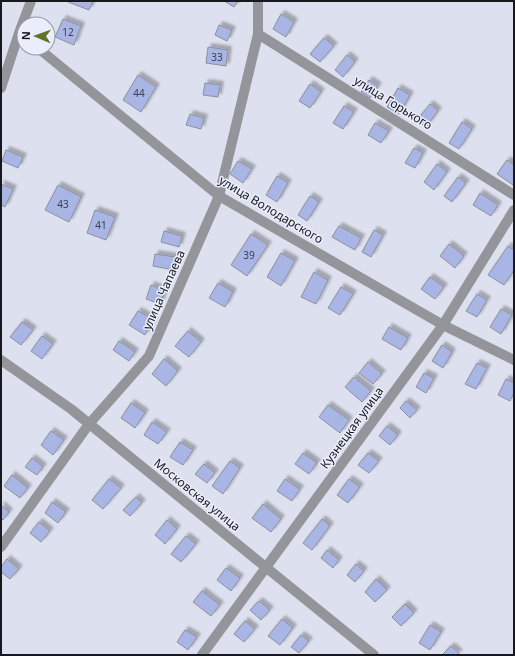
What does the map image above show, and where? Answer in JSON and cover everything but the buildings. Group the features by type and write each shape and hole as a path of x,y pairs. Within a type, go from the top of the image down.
{"street":[{"path":"27,16 31,1"},
{"name":"улица Чапаева","path":"1,547 89,424 149,356 219,196 258,34 258,1"},
{"name":"улица Горького","path":"258,34 514,195"},
{"path":"1,88 16,50"},
{"name":"улица Володарского","path":"48,56 219,196 443,325 514,360"},
{"name":"Кузнецкая улица","path":"202,655 443,325 514,210"},
{"name":"Московская улица","path":"1,360 71,409 374,655"}]}
